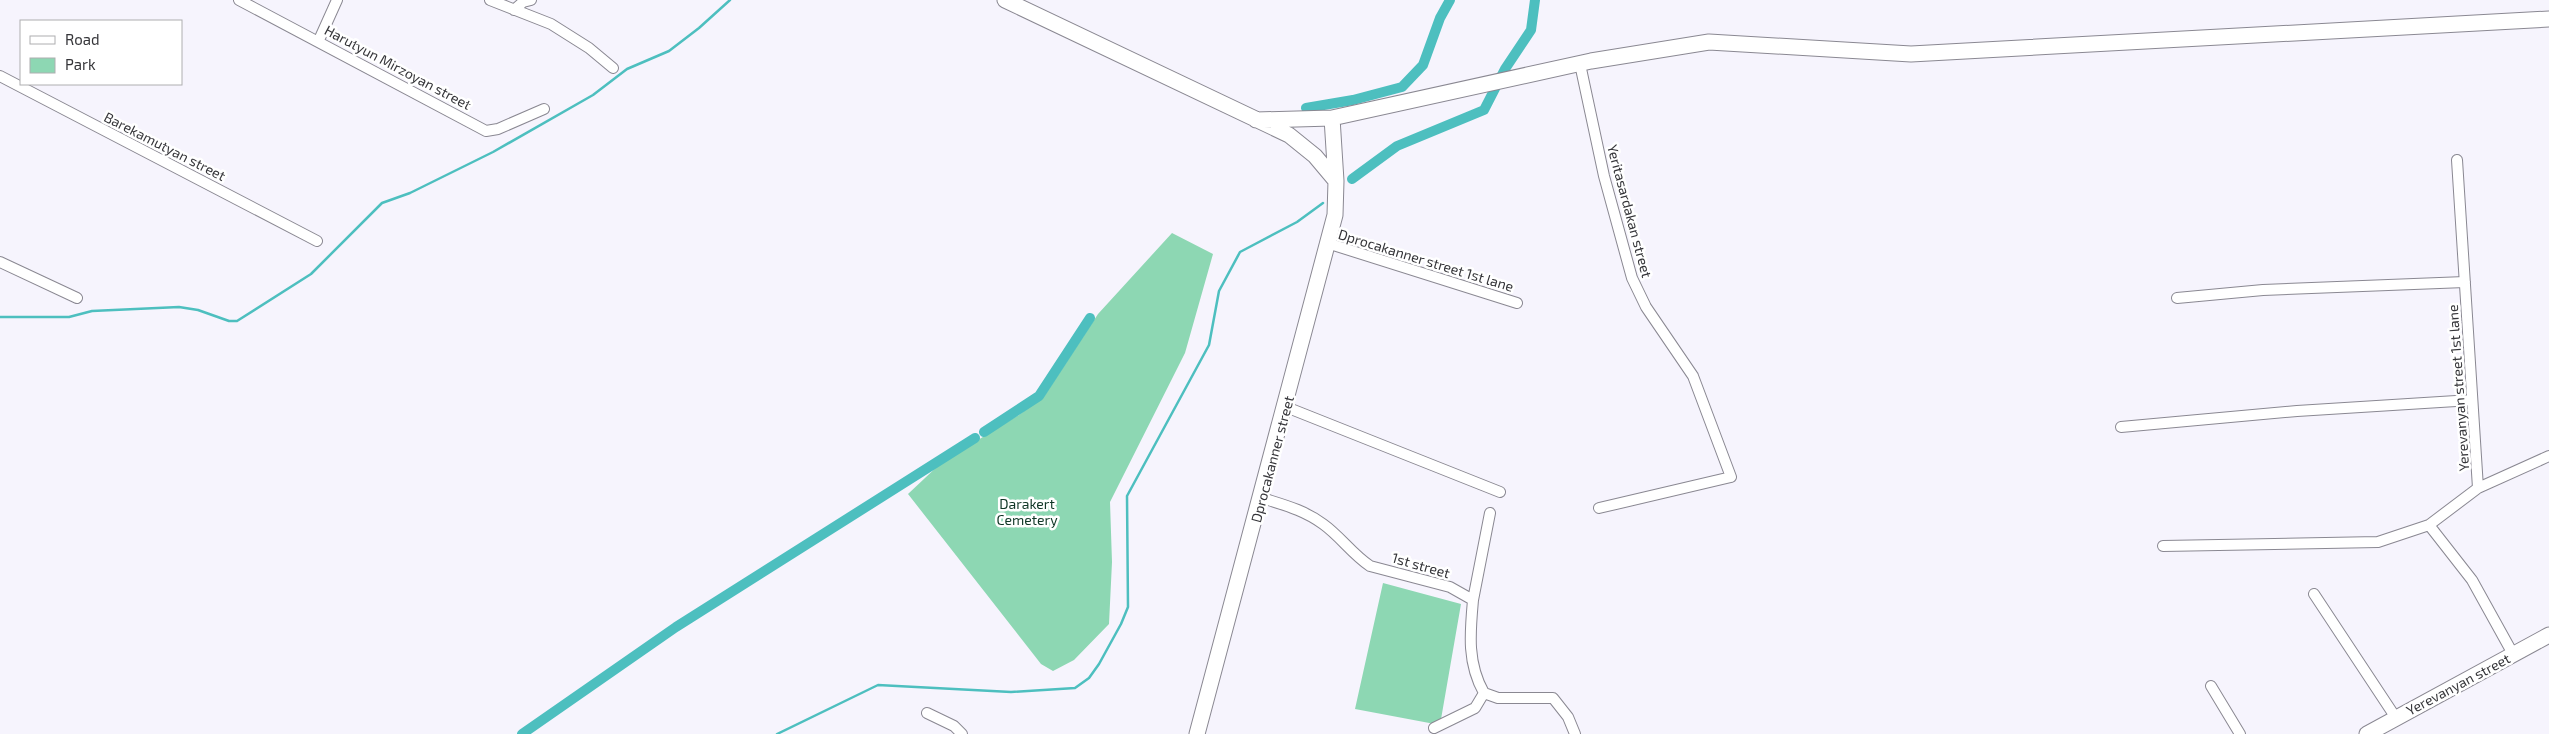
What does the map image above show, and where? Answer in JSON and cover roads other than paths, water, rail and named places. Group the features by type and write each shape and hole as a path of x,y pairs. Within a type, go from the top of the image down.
{"main road":[{"path":"1005,0 1289,135 1315,156 1336,181"},
{"path":"1256,120 1332,118 1580,64 1709,42 1911,54 2549,18"},
{"name":"Dprocakanner street","path":"1198,734 1286,407 1334,215 1336,181 1332,118"},
{"name":"Yerevanyan street","path":"2367,734 2549,635"}],"street":[{"name":"Harutyun Mirzoyan street","path":"239,0 319,40 486,131 498,129 544,109"},
{"path":"319,40 337,0"},
{"path":"490,0 551,24 589,48 612,68"},
{"path":"514,10 523,2 531,0"},
{"name":"Yeritasardakan street","path":"1580,64 1604,176 1632,278 1646,307 1693,376 1731,477 1599,508"},
{"name":"Barekamutyan street","path":"0,76 317,241"},
{"name":"Yerevanyan street 1st lane","path":"2163,546 2378,542 2429,525 2478,488 2457,160"},
{"name":"Dprocakanner street 1st lane","path":"1326,243 1517,303"},
{"path":"0,262 77,298"},
{"path":"2178,298 2263,290 2465,282"},
{"path":"2121,427 2297,411 2472,400"},
{"path":"1286,407 1500,492"},
{"path":"2478,488 2549,456"},
{"name":"1st street","path":"1262,498 1301,510 1324,525 1358,558 1370,566 1450,587 1473,600"},
{"path":"1490,513 1473,600 1470,656 1475,677 1484,693 1498,698 1553,698 1568,716 1575,734"},
{"path":"2429,525 2472,580 2514,654"},
{"path":"2314,594 2396,718"},
{"path":"2211,686 2240,734"},
{"path":"1434,728 1475,708 1484,693"},
{"path":"927,713 954,726 962,734"}],"waterway":[{"path":"0,317 69,317 92,311 179,307 198,310 229,321 237,321 311,274 382,203 410,193 493,152 593,95 627,69 669,51 699,28 730,0"},
{"path":"1306,108 1353,100 1402,87 1423,65 1440,18 1450,0"},
{"path":"1352,179 1397,146 1484,110 1505,69 1531,30 1535,0"},
{"path":"777,734 878,685 1011,692 1075,688 1089,678 1121,624 1128,607 1127,496 1209,345 1219,291 1240,252 1297,222 1323,203"},
{"path":"984,432 1039,396 1090,318"},
{"path":"522,734 676,627 975,438"}],"park label":[{"name":"Darakert Cemetery","path":"1027,512"}]}
